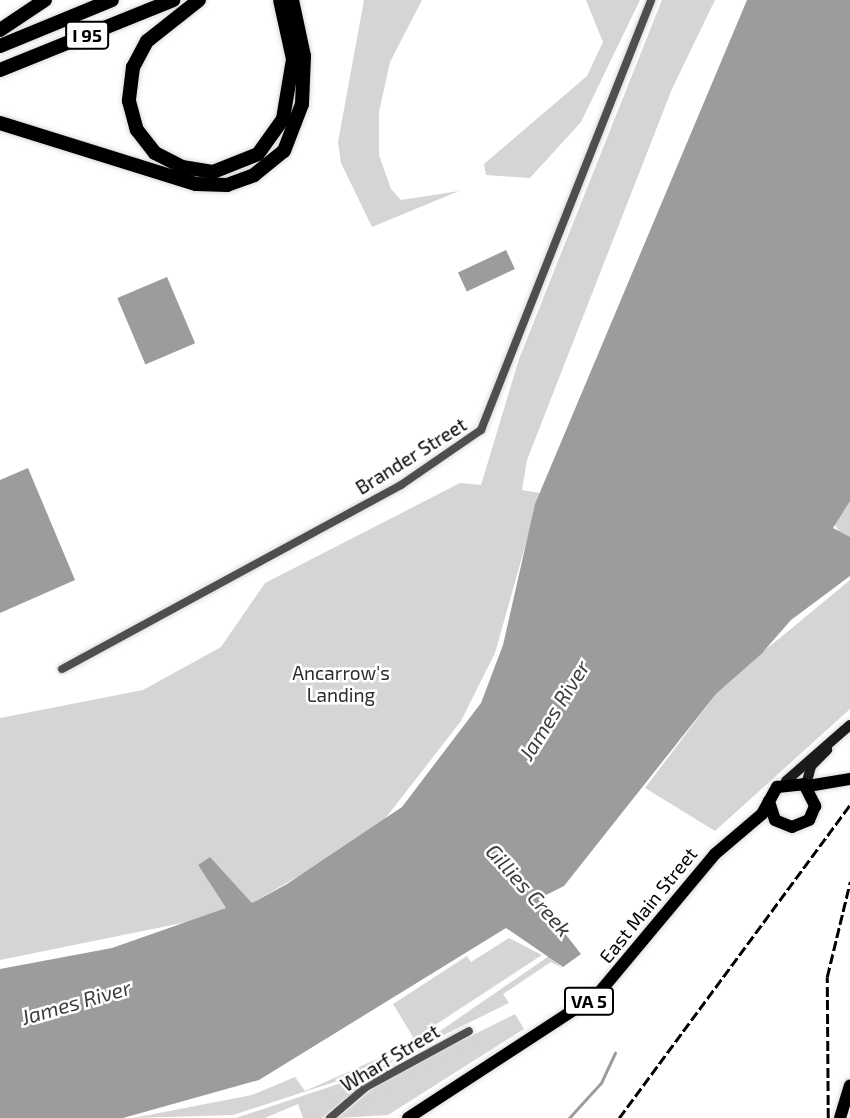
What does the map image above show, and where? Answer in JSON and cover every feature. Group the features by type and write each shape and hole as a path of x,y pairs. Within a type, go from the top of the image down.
{"highway":[{"path":"0,30 45,0"},
{"name":"I 95","path":"0,46 112,0"},
{"name":"I 95","path":"0,70 173,0"},
{"path":"199,0 147,41 133,67 129,101 137,130 155,153 182,167 213,172 258,154 284,119 293,59 281,0"},
{"path":"0,123 196,184 227,184 254,175 284,151 302,104 304,56 292,0"}],"main road":[{"path":"786,782 850,724"},
{"path":"815,806 807,786 817,758 850,733"},
{"name":"VA 5","path":"769,801 786,782 807,786 848,779"},
{"name":"VA 5","path":"779,823 804,824 815,806 848,779"},
{"path":"769,801 779,823"},
{"name":"East Main Street","path":"408,1118 598,994 715,854 758,818 769,801"},
{"name":"East Main Street","path":"425,1118 601,1000 727,851 758,827 779,823"},
{"path":"840,1118 850,1085"}],"street":[{"name":"Brander Street","path":"62,669 401,485 481,430 651,0"},
{"name":"Wharf Street","path":"330,1118 366,1087 469,1031"}],"green space":[{"path":"364,0 422,0 390,62 379,112 379,155 391,189 401,200 459,191 372,227 341,163 338,142"},
{"path":"586,0 640,0 581,122 530,178 486,175 484,164 587,76 603,42"},
{"name":"Ancarrow's Landing","path":"662,0 715,0 672,89 527,460 522,490 540,493 495,653 461,721 374,833 252,903 210,857 198,865 226,908 192,921 0,960 0,718 143,690 221,647 265,583 460,483 481,485 519,359"},
{"path":"850,501 850,537 842,537 833,521"},
{"path":"850,576 850,709 715,831 645,788 716,694"},
{"path":"509,938 542,955 406,1044 413,1037 393,1004 467,956 471,962"},
{"path":"549,956 562,968 551,962 503,994 509,1003 411,1051"},
{"path":"515,1014 524,1029 388,1115 338,1118 385,1079"},
{"path":"395,1051 353,1076 233,1115 133,1118 252,1095 295,1077 305,1091"},
{"path":"399,1056 322,1118 303,1118 298,1104 265,1118 236,1118 368,1074"}],"water":[{"name":"James River","path":"747,0 850,0 850,501 833,528 850,537 850,576 716,694 564,886 538,899 581,954 563,967 506,928 259,1080 123,1118 0,1118 0,969 112,948 226,908 198,865 210,857 252,903 287,884 402,807 481,703 503,645 535,504"},
{"path":"506,250 515,269 467,291 458,272"},
{"path":"167,277 195,343 145,364 117,298"},
{"path":"28,468 75,580 0,613 0,480"}],"pier":[{"path":"850,576 850,580 763,652 791,620"}],"waterway":[{"name":"Gillies Creek","path":"569,1118 601,1083 615,1053"}],"railway":[{"path":"619,1118 850,805"},
{"path":"828,1118 827,977 850,882"}]}
